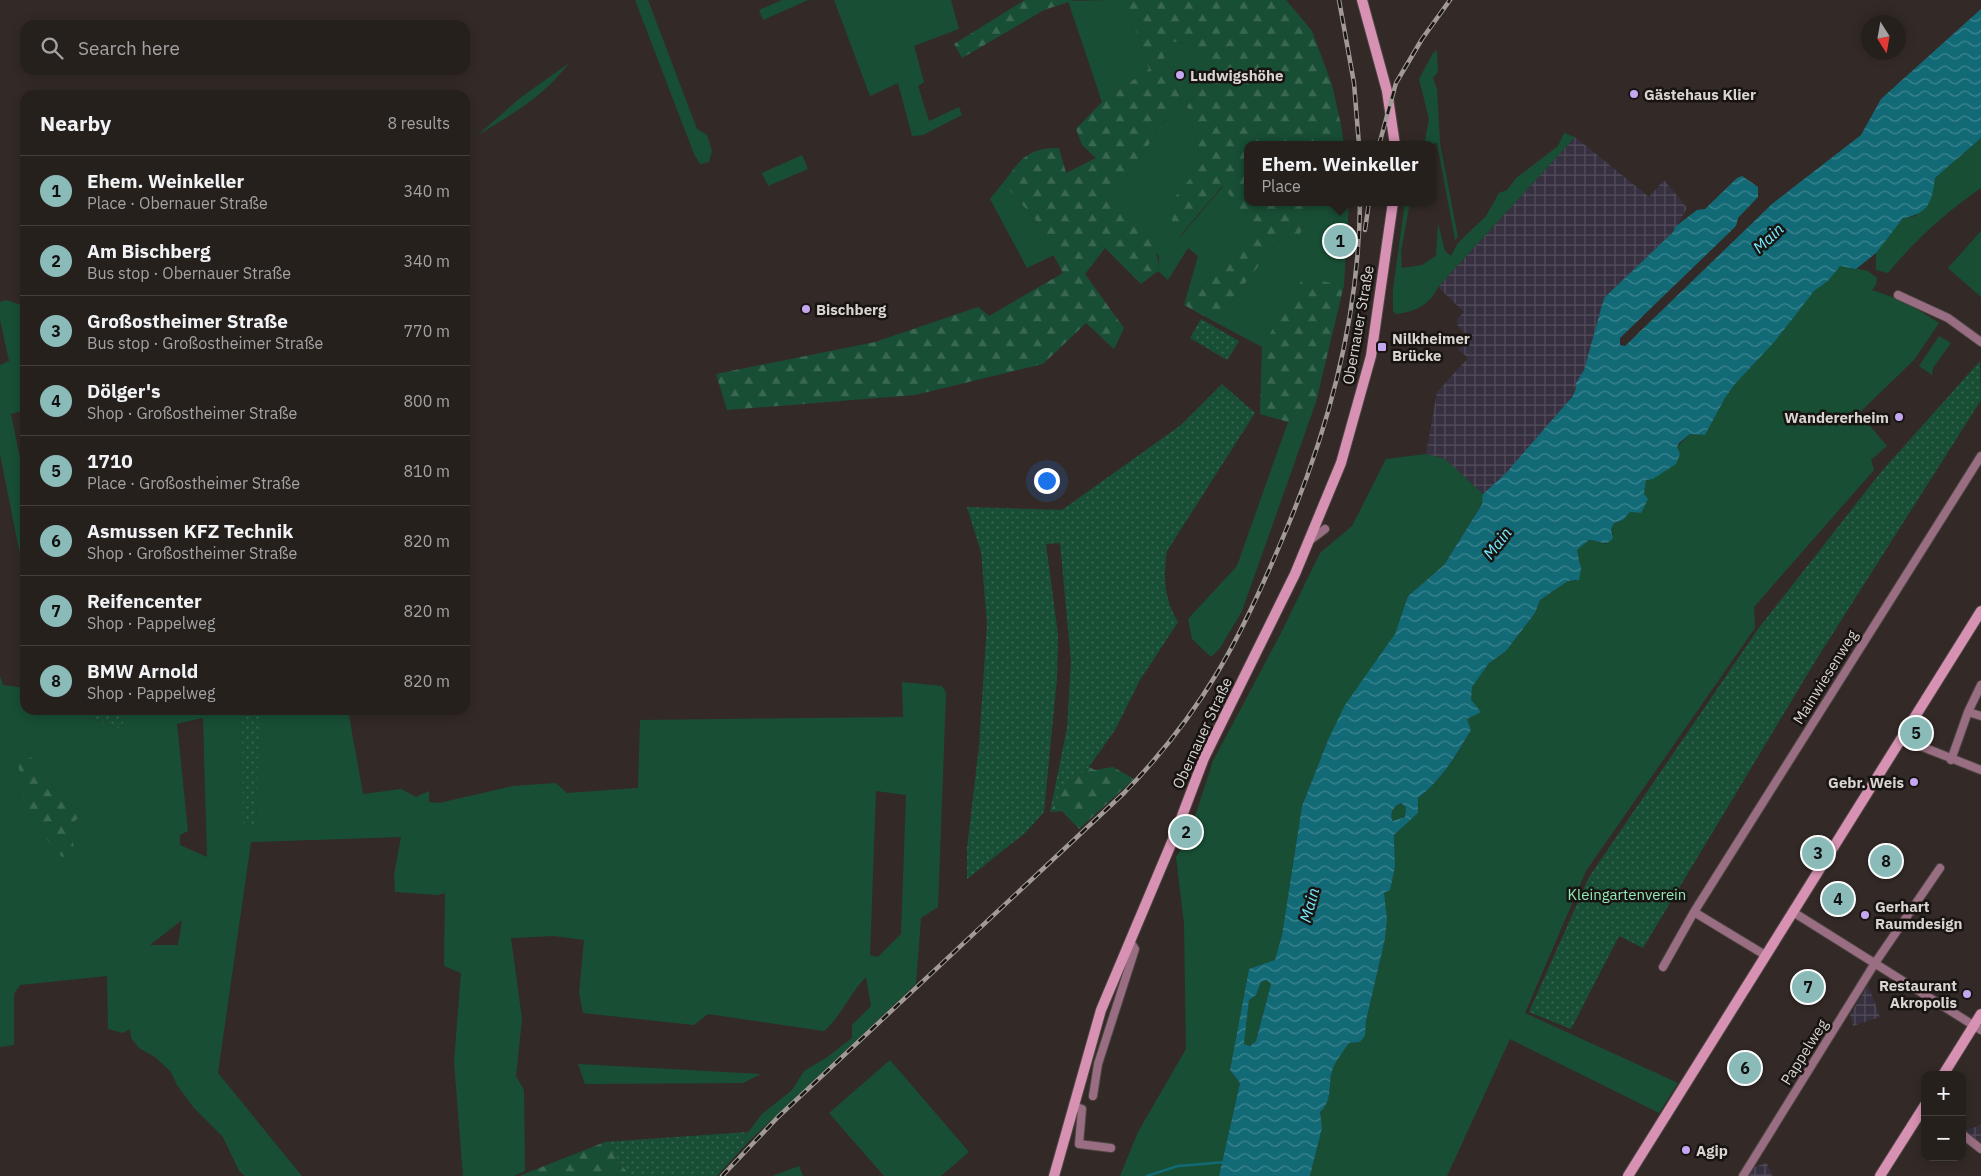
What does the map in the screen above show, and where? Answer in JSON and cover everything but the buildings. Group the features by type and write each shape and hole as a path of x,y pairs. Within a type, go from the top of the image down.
{"main road":[{"path":"1362,0 1386,91 1394,141"},
{"name":"Obernauer Straße","path":"1054,1176 1101,1010 1204,758 1267,634 1309,541 1340,463 1369,362 1392,206"},
{"path":"1628,1176 1981,611"},
{"path":"1946,1071 1977,1028 1981,1014"},
{"path":"1880,1176 1921,1111"}],"street":[{"path":"1898,295 1948,318 1981,342"},
{"name":"Mainwiesenweg","path":"1663,967 1694,912 1981,456"},
{"name":"Obernauer Straße","path":"1309,541 1325,529"},
{"path":"1951,760 1968,712 1981,685"},
{"path":"1968,712 1981,716"},
{"path":"1910,742 1951,760 1981,770"},
{"name":"Pappelweg","path":"1743,1176 1875,963 1940,868"},
{"path":"1694,912 1766,955"},
{"path":"1793,912 1977,1028"},
{"name":"Obernauer Straße","path":"1093,1096 1098,1064 1135,949 1130,942"},
{"path":"1073,1106 1082,1109 1079,1144 1111,1148"},
{"path":"1966,1137 1981,1149"}],"shaded area":[{"path":"1575,137 1649,197 1664,180 1687,208 1673,232 1604,298 1584,370 1568,403 1508,471 1483,494 1445,459 1426,454 1437,392 1468,358 1458,349 1470,338 1458,327 1457,319 1464,312 1438,287"},
{"path":"1868,985 1880,1017 1853,1026 1850,1015"},
{"path":"1981,1125 1981,1143 1966,1132 1966,1130"},
{"path":"1767,1163 1772,1176 1749,1176 1754,1167"}],"green space":[{"path":"635,0 648,0 697,129 707,135 712,151 709,162 700,164 694,154"},
{"path":"782,0 808,0 763,20 759,10"},
{"path":"834,0 951,0 959,29 914,46 924,82 918,86 929,121 959,107 962,115 923,135 912,136 898,83 870,96"},
{"path":"1025,0 1075,0 1044,10 962,58 954,44"},
{"path":"1109,0 1135,28 1149,69 1102,102 1068,1"},
{"path":"1109,0 1286,0 1312,31 1332,85 1341,125 1334,141 1244,141 1244,206 1312,206 1300,234 1278,241 1215,322 1184,305 1254,231 1223,185 1179,237 1167,207 1202,164 1187,106 1199,91 1207,64 1194,46 1172,42 1164,56 1165,61 1170,67 1182,103 1162,126 1108,202 1143,230 1154,248 1158,271 1141,284 1105,248 1085,274 1124,328 1114,349 1086,323 1043,364 915,395 727,410 716,374 875,342 978,307 989,316 1063,273 1035,219 1003,183 1020,161 1039,150 1059,148 1066,173 1096,158 1082,145 1076,129 1102,102 1149,69 1135,28"},
{"path":"1172,42 1194,46 1207,64 1199,91 1187,106 1202,164 1180,237 1224,185 1254,231 1184,305 1198,256 1188,248 1168,280 1158,271 1159,256 1108,202 1162,126 1182,103 1170,67 1165,61 1164,56"},
{"path":"1437,50 1438,72 1433,78 1437,89 1440,143 1458,237 1455,240 1437,143 1436,141 1425,141 1429,119 1419,79 1433,53"},
{"path":"569,63 549,86 538,95 516,112 478,135 520,98"},
{"path":"1341,125 1343,141 1334,141"},
{"path":"1564,133 1575,137 1438,287 1431,299 1416,309 1396,314 1393,311 1393,289 1404,206 1409,206 1401,252 1402,268 1422,265 1436,256 1438,223 1445,251 1451,256 1458,243 1486,216 1499,193 1507,190 1516,178 1558,146"},
{"path":"1981,138 1981,188 1931,228 1888,273 1876,270 1876,253 1893,229 1903,218 1916,216 1935,178"},
{"path":"802,155 808,169 768,186 762,173"},
{"path":"1003,183 1035,219 1054,255 1027,268 990,199"},
{"path":"1312,206 1349,206 1344,285 1303,279 1262,347 1215,322 1278,241 1300,234"},
{"path":"1981,231 1981,297 1948,268"},
{"path":"1840,265 1868,271 1877,278 1876,285 1872,290 1906,302 1939,323 1914,360 1859,413 1887,446 1871,460 1874,470 1754,607 1755,628 1586,871 1525,1013 1678,1083 1659,1113 1510,1039 1447,1176 1310,1176 1322,1128 1320,1112 1327,1103 1332,1070 1349,1043 1360,1042 1365,1036 1366,1021 1385,939 1387,919 1383,893 1395,866 1394,835 1418,813 1418,798 1435,783 1448,767 1471,730 1467,719 1472,687 1489,663 1506,651 1535,613 1540,600 1568,581 1576,581 1580,563 1577,550 1589,540 1606,544 1613,534 1611,529 1614,523 1623,520 1630,512 1641,513 1647,499 1644,494 1646,480 1665,471 1680,454 1677,447 1690,434 1705,435 1725,398 1735,384 1814,291 1828,281"},
{"path":"1303,278 1344,285 1316,402 1288,422 1260,414 1262,347"},
{"path":"6,300 20,304 20,411 11,414 20,458 20,555 0,454 0,365 9,361 0,320 0,302"},
{"path":"1201,319 1239,341 1227,360 1190,338"},
{"path":"1939,336 1951,343 1933,368 1932,375 1919,366"},
{"name":"Kleingartenverein","path":"1980,361 1981,400 1816,660 1643,948 1619,936 1571,1029 1529,1012 1589,877 1758,629 1881,472"},
{"path":"1222,384 1255,413 1167,551 1165,579 1167,596 1178,622 1140,680 1115,730 1089,767 1064,787 1050,812 1067,728 1071,661 1060,543 1046,544 1058,635 1057,678 1044,812 1025,833 967,879 967,849 979,746 987,623 981,552 967,507 1062,510 1181,425"},
{"path":"1316,402 1242,611 1220,648 1211,657 1192,639 1188,619 1237,566 1288,422"},
{"path":"1426,454 1445,459 1483,494 1484,500 1444,565 1408,596 1395,634 1328,740 1302,806 1282,935 1275,961 1249,969 1230,1070 1240,1083 1219,1176 1120,1176 1138,1132 1186,1049 1184,924 1176,857 1187,841 1213,761 1280,635 1320,553 1352,526 1386,459"},
{"path":"0,676 3,685 20,687 20,715 88,715 88,717 125,730 122,715 258,715 349,715 363,794 401,789 416,797 429,791 429,802 439,803 513,786 556,783 567,793 638,788 640,720 903,717 902,682 942,686 946,693 938,907 921,918 916,984 748,1142 743,1139 762,1114 792,1090 804,1071 826,1058 852,1038 852,1025 871,1006 866,977 824,1031 708,1014 694,1025 583,1013 579,993 584,940 554,936 511,938 522,1019 516,1076 524,1090 525,1171 514,1176 463,1176 454,1062 461,973 444,966 445,893 438,895 395,892 394,875 401,837 251,842 218,1073 302,1176 245,1176 239,1171 223,1137 194,1108 177,1085 171,1072 155,1057 139,1048 131,1038 130,1029 123,1033 108,1029 107,976 20,985 14,994 14,1045 0,1047","holes":["258,715 256,826 244,825 242,716","203,718 207,857 180,845 180,835 188,831 177,724","26,751 63,800 84,812 72,824","876,791 906,795 901,934 878,957 870,955","182,920 178,945 150,945"]},
{"path":"88,715 122,715 125,730 88,717"},
{"path":"259,715 256,826 243,825 242,716"},
{"path":"20,750 26,751 63,800 84,812 72,824 74,855 62,857 27,816 18,763"},
{"path":"1089,767 1095,770 1113,767 1134,779 1079,829 1062,811 1050,812 1064,787"},
{"path":"1401,803 1406,807 1405,817 1391,821 1393,810"},
{"path":"1266,980 1271,984 1256,1041 1250,1046 1244,1044 1249,1000 1256,995 1261,982"},
{"path":"890,1060 969,1152 941,1176 884,1176 829,1113"},
{"path":"578,1064 761,1074 743,1083 585,1084"},
{"path":"748,1132 743,1139 748,1142 717,1176 630,1176 605,1142"},
{"path":"605,1142 630,1176 519,1176"},
{"path":"799,1166 803,1176 772,1176"}],"water":[{"name":"Main","path":"1981,9 1981,138 1935,178 1930,200 1924,210 1903,218 1876,253 1856,269 1840,266 1828,281 1814,291 1775,341 1735,384 1725,398 1705,435 1690,434 1677,447 1680,454 1676,464 1653,479 1646,480 1644,494 1648,499 1641,513 1630,512 1623,520 1614,523 1611,529 1613,538 1608,543 1589,540 1577,550 1581,569 1579,580 1568,581 1540,600 1535,613 1506,651 1489,663 1472,687 1471,700 1481,712 1467,719 1471,730 1448,767 1418,798 1418,813 1394,835 1395,866 1390,890 1384,893 1387,919 1385,939 1366,1021 1365,1036 1360,1042 1349,1043 1333,1067 1327,1103 1320,1112 1322,1128 1310,1176 1219,1176 1240,1083 1230,1070 1249,969 1275,960 1282,935 1302,806 1328,740 1345,705 1395,634 1408,596 1444,565 1482,504 1483,494 1506,473 1572,397 1576,383 1584,370 1604,298 1673,232 1676,226 1697,210 1705,209 1737,178 1742,176 1758,187 1758,197 1738,218 1736,226 1620,338 1620,345 1625,346 1772,204 1861,135 1881,99","holes":["1401,803 1406,807 1405,817 1392,821 1391,815 1393,810","1266,980 1271,984 1256,1041 1250,1046 1244,1044 1249,1000 1256,995 1261,982"]}],"waterway":[{"path":"1147,1176 1178,1166 1226,1162"}],"railway":[{"path":"1339,0 1354,83 1359,141"},
{"path":"1380,141 1396,83 1422,39 1450,0"},
{"path":"722,1176 778,1117 1124,793 1152,763 1198,703 1235,641 1252,607 1284,535 1315,455 1339,372 1347,330 1354,288 1360,206"},
{"path":"1365,230 1368,206"}],"place":[{"name":"Ludwigshöhe","path":"1180,75"},
{"name":"Gästehaus Klier","path":"1634,94"},
{"name":"Ehem. Weinkeller","path":"1340,241"},
{"name":"Bischberg","path":"806,309"},
{"name":"Nilkheimer Brücke","path":"1382,347"},
{"name":"Wandererheim","path":"1899,417"},
{"name":"1710","path":"1916,733"},
{"name":"Gebr. Weis","path":"1914,782"},
{"name":"Am Bischberg","path":"1186,832"},
{"name":"Großostheimer Straße","path":"1818,853"},
{"name":"BMW Arnold","path":"1886,861"},
{"name":"Dölger's","path":"1838,899"},
{"name":"Gerhart Raumdesign","path":"1865,915"},
{"name":"Reifencenter","path":"1808,987"},
{"name":"Restaurant Akropolis","path":"1967,994"},
{"name":"Asmussen KFZ Technik","path":"1745,1068"},
{"name":"Agip","path":"1686,1150"}]}
